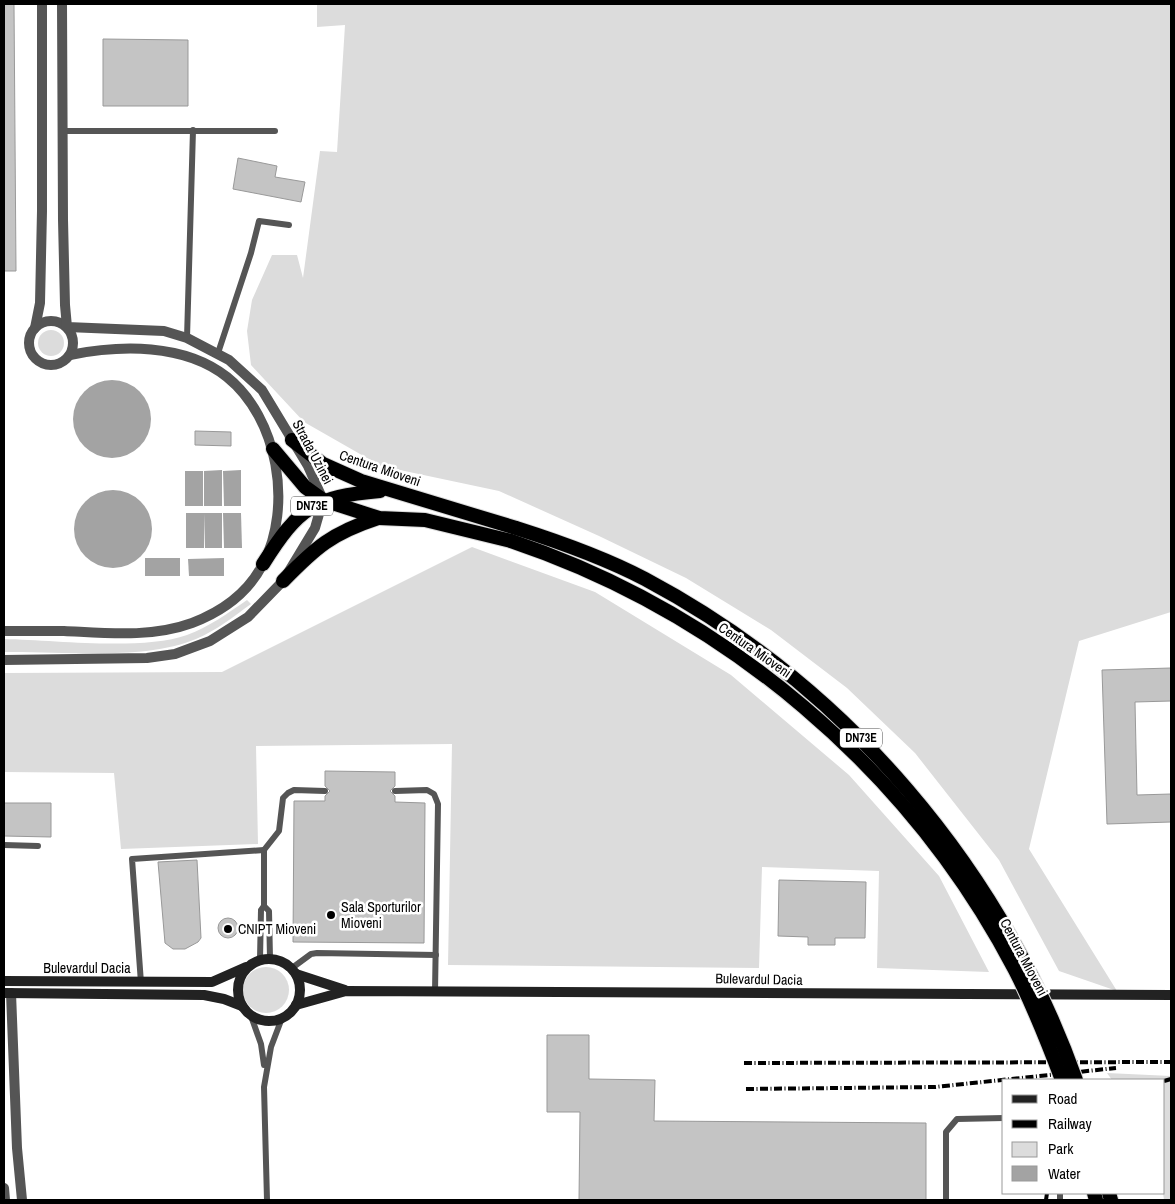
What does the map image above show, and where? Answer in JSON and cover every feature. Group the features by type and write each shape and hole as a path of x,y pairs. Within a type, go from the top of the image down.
{"highway":[{"name":"Centura Mioveni","path":"292,440 323,464 340,473 386,490 516,528 602,560 644,579 682,600 786,672 853,730 943,832 974,876 1022,956 1050,1012 1076,1079"},
{"name":"Centura Mioveni","path":"273,449 305,486 323,500 379,518 425,520 511,541 580,568 627,590 683,620 729,650 788,693 854,753 927,835 979,909 1015,971 1062,1079"},
{"name":"DN73E","path":"264,564 288,528 307,510 323,500 386,490"},
{"name":"DN73E","path":"283,581 318,546 330,538 344,530 379,518"}],"main road":[{"path":"242,1006 237,986 240,976 246,967 265,959 278,959 294,971 346,991"},
{"name":"Bulevardul Dacia","path":"4,981 212,982 246,967"},
{"path":"7,993 204,995 224,999 242,1006 251,1016 261,1020 272,1021 282,1018 296,1005 300,995 300,984 294,971"},
{"name":"Bulevardul Dacia","path":"346,991 1171,995"},
{"path":"296,1005 346,991"}],"street":[{"path":"4,631 112,634 178,628 212,615 226,607 248,586 264,564 275,527 277,509 277,477 273,449 266,431 244,395 226,377 201,362 174,353 150,350 105,349 70,355 58,364 51,365 38,360 33,355 29,341 35,328 40,303 42,4"},
{"path":"62,4 64,296 68,327 74,341 70,355"},
{"path":"35,328 47,321 55,321 68,327"},
{"name":"Strada Uzinei","path":"4,660 146,658 189,650 237,626 259,608 283,581 315,528 323,500 308,466 262,390 240,368 218,353 187,338 164,331 68,327"},
{"path":"7,993 22,1200"},
{"path":"4,1188 5,1200"}],"lane":[{"path":"187,338 193,130"},
{"path":"62,131 275,131"},
{"path":"218,353 251,253 259,221 289,225"},
{"path":"265,959 261,910 264,906 264,850 279,831 284,798 288,793 294,790 325,791"},
{"path":"395,791 427,790 434,794 438,804 435,992"},
{"path":"4,845 38,846"},
{"path":"141,983 132,858 264,850"},
{"path":"264,906 268,911 265,959"},
{"path":"294,971 311,954 317,953 436,955"},
{"path":"251,1016 261,1044 265,1076 267,1200"},
{"path":"265,1076 271,1047 282,1018"},
{"path":"946,1200 946,1132 957,1119 1002,1118"}],"green space":[{"path":"317,4 1171,4 1171,612 1079,641 1029,849 1117,991 1059,971 999,860 915,753 847,688 771,630 686,578 499,491 381,466 304,422 251,365 247,331 252,300 272,255 297,255 303,278 320,151 337,152 345,25 317,27"},
{"path":"51,330 60,334 64,343 60,352 51,356 42,352 38,343 42,334"},
{"path":"472,547 595,592 731,675 849,775 939,876 989,972 877,968 879,871 762,867 759,968 448,965 452,744 256,746 258,844 121,849 114,773 4,772 4,673 222,672"},
{"path":"247,600 251,604 218,627 196,639 175,646 127,653 4,652 4,639 122,644 168,640 203,628"},
{"path":"266,967 279,971 285,977 289,990 285,1003 279,1009 266,1013 253,1009 247,1003 243,990 247,977 253,971"},
{"path":"1107,1073 1171,1076 1171,1200 1164,1200 1163,1194 1165,1194 1165,1079 1111,1079"}],"water":[{"path":"112,380 127,383 140,391 148,404 151,419 148,434 140,447 127,455 112,458 97,455 84,447 76,434 73,419 76,404 84,391 97,383"},
{"path":"222,470 222,506 204,506 204,471"},
{"path":"241,470 241,506 224,506 223,471"},
{"path":"185,471 203,471 203,506 185,506"},
{"path":"113,490 128,493 141,501 149,514 152,529 149,544 141,557 128,565 113,568 98,565 85,557 77,544 74,529 77,514 85,501 98,493"},
{"path":"186,513 204,513 204,548 186,548"},
{"path":"204,513 222,513 222,548 205,548"},
{"path":"223,513 241,513 242,548 224,548"},
{"path":"145,558 180,558 180,576 145,576"},
{"path":"224,558 224,576 189,576 188,559"}],"building":[{"path":"4,4 14,4 16,271 4,271"},
{"path":"103,39 188,40 188,106 103,106"},
{"path":"238,158 277,166 275,177 305,182 301,202 233,189"},
{"path":"195,431 231,432 231,446 195,445"},
{"path":"1171,668 1171,701 1135,702 1137,795 1171,794 1171,822 1107,824 1102,670"},
{"path":"325,771 395,772 395,786 390,791 395,796 395,802 425,803 424,943 293,942 294,801 325,801 325,796 330,791 325,786"},
{"path":"4,803 51,803 51,837 4,836"},
{"path":"197,860 201,938 198,942 185,949 173,949 165,943 158,862"},
{"path":"779,880 866,882 865,938 835,938 835,945 808,945 808,937 778,936"},
{"name":"CNIPT Mioveni","path":"224,918 232,918 238,924 238,932 232,938 224,938 218,932 218,924"},
{"path":"547,1035 589,1035 589,1079 655,1080 654,1121 926,1123 926,1200 579,1200 580,1112 547,1112"}],"railway":[{"path":"744,1063 1171,1062"},
{"path":"1011,1079 1116,1068"},
{"path":"1165,1081 1171,1079"},
{"path":"746,1089 935,1087 1002,1080"},
{"path":"1046,1200 1047,1194"}],"place":[{"name":"Sala Sporturilor Mioveni","path":"331,915"},
{"name":"CNIPT Mioveni","path":"228,929"}]}
